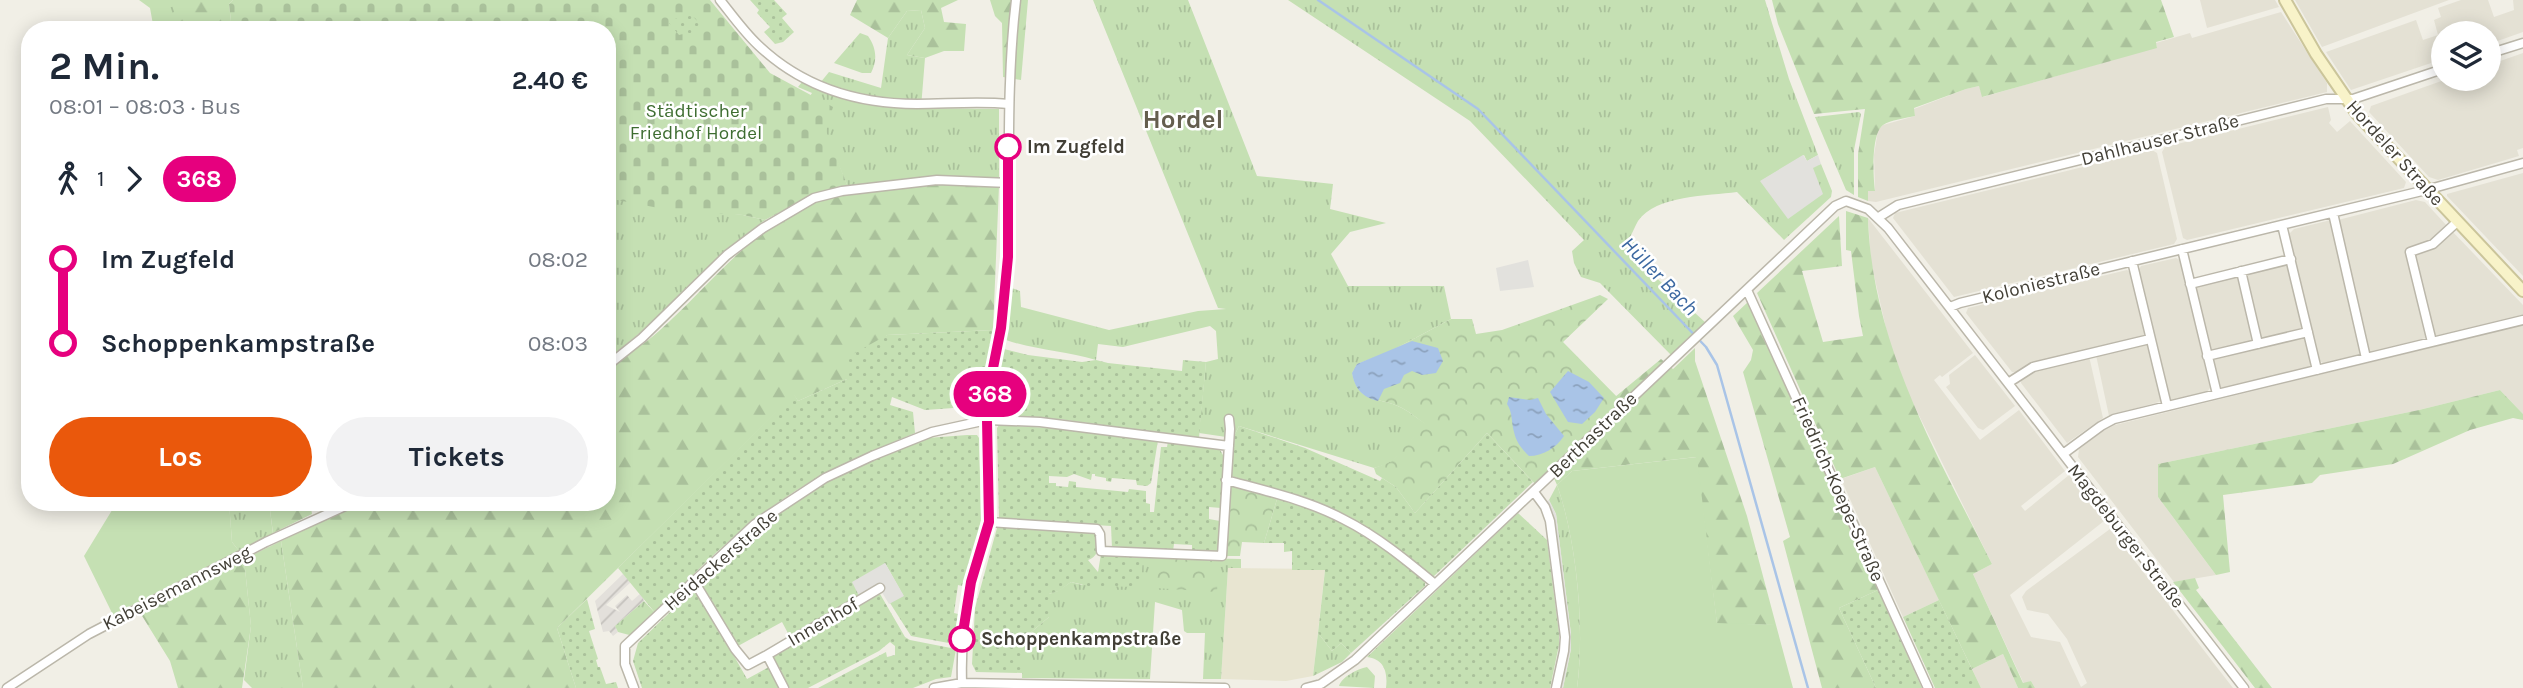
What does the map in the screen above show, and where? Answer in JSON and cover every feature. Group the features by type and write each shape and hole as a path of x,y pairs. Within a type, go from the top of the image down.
{"street":[{"path":"720,0 758,45 780,63 803,78 843,95 883,103 1009,104"},
{"path":"967,685 962,639 971,582 989,522 987,420 1001,328 1008,257 1009,104 1016,0"},
{"name":"Hordeler Straße","path":"2285,0 2346,100 2523,291"},
{"path":"2501,50 2523,43"},
{"name":"Dahlhauser Straße","path":"1879,217 1892,207 1911,202 2326,99 2346,100 2431,73"},
{"name":"Koloniestraße","path":"1950,307 2427,190 2523,163"},
{"path":"616,359 642,338 727,255 763,228 814,198 842,191 937,180 1009,183"},
{"name":"Berthastraße","path":"1322,687 1355,660 1835,206 1846,201 1868,209"},
{"name":"Magdeburger Straße","path":"1868,209 1879,217 1950,307 2244,688"},
{"path":"2333,213 2366,358"},
{"path":"2432,342 2410,252 2434,244 2457,222"},
{"path":"2283,225 2317,370"},
{"path":"2182,249 2217,394"},
{"path":"2190,284 2291,259"},
{"path":"2132,261 2166,406"},
{"path":"2241,271 2258,344"},
{"name":"Friedrich-Koepe-Straße","path":"1746,290 1928,688"},
{"path":"2063,454 2107,422 2523,320"},
{"path":"2207,356 2308,332"},
{"path":"2008,383 2033,367 2151,339"},
{"path":"989,522 1097,529 1101,551 1222,556 1229,419"},
{"name":"Heidackerstraße","path":"634,688 625,664 625,646 755,524 825,478 872,456 932,432 987,420 1085,426 1228,446"},
{"path":"1226,480 1303,502 1344,519 1384,544 1435,584"},
{"path":"1534,492 1545,507 1550,521 1564,623 1564,651 1556,688"},
{"name":"Kabeisemannsweg","path":"7,688 89,634 267,542 334,511"},
{"name":"Innenhof","path":"694,580 748,665 880,589"},
{"name":"Innenhof","path":"766,655 784,688"},
{"path":"934,688 967,685 1225,688"},
{"path":"1306,688 1322,687"}],"shaded area":[{"path":"2200,0 2275,0 2279,7 2207,28"},
{"path":"2295,0 2449,0 2322,47"},
{"path":"2461,0 2488,0 2494,17 2514,10 2513,0 2523,0 2523,32 2501,40 2501,21 2434,21 2441,17 2438,8"},
{"path":"2281,12 2327,83 2327,92 1876,202 1868,201 1868,191 1875,190 1874,155 1878,130 1883,125 1915,116 1914,109 1966,89 1979,86 1983,97 2157,47 2156,43 2190,33 2192,38"},
{"path":"2416,20 2423,40 2431,37 2431,63 2351,90 2326,52"},
{"path":"2523,53 2523,148 2517,150 2519,156 2438,180 2429,177 2369,112 2371,106 2431,85 2431,91 2501,91 2501,61"},
{"path":"2328,107 2331,120 2329,123 2337,132 2350,121 2406,182 2404,188 2187,240 2183,238 2162,152 2165,147"},
{"path":"2152,150 2157,153 2177,239 2174,244 1954,297 1893,218 1895,213"},
{"path":"1803,155 1807,161 1818,155 1821,164 1813,168 1823,194 1788,219 1760,181"},
{"path":"2523,173 2523,276 2447,194"},
{"path":"2416,200 2425,202 2448,227 2432,242 2406,250 2426,338 2368,352 2338,220"},
{"path":"1868,218 1973,353 1934,380 1980,440 2019,410 2065,471 2021,506 2025,511 2069,475 2104,521 2010,595 2031,637 2060,642 2081,687 2087,683 2067,639 2048,614 2027,610 2022,597 2026,591 2110,529 2233,688 2035,688 2031,681 2024,684 1973,574 1992,564 1908,393 1890,346 1871,262"},
{"path":"2331,220 2363,354 2323,363 2318,360 2288,235 2294,229"},
{"path":"2451,230 2523,305 2523,315 2435,336 2414,253"},
{"path":"2176,258 2180,260 2210,388 2207,392 2170,401 2138,271 2141,266"},
{"path":"1528,260 1534,287 1500,291 1496,268"},
{"path":"2282,264 2290,266 2304,329 2261,340 2245,273"},
{"path":"2127,270 2132,273 2146,332 2143,337 2032,364 2018,372 2012,372 1966,313 1968,308"},
{"path":"2238,275 2254,341 2212,352 2196,287"},
{"path":"2523,325 2523,414 2500,390 2419,410 2158,464 2158,497 2216,575 2174,582 2078,457 2079,449 2115,425"},
{"path":"2306,335 2312,362 2309,367 2222,388 2219,386 2213,358"},
{"path":"2144,343 2149,346 2162,401 2109,416 2096,355"},
{"path":"1975,355 2015,406 1983,430 1978,428 1946,387 1950,384 1949,375"},
{"path":"2089,356 2103,418 2067,443 2021,383 2021,377 2035,369"},
{"path":"1875,467 1939,600 1903,617 1841,479"},
{"path":"1549,500 1556,514 1571,634 1571,649 1563,688 1556,688 1565,637 1543,504"},
{"path":"885,563 904,596 889,604 880,589 861,600 852,582"},
{"path":"1228,568 1325,569 1313,676 1286,681 1221,679"},
{"path":"623,574 631,582 606,605 620,612 615,606 627,595 632,601 641,593 644,601 615,626 618,632 613,636 609,631 603,632 595,601"},
{"path":"2003,654 2018,688 1981,688 1972,669"}],"green space":[{"path":"139,0 174,0 180,21 152,21 150,8"},
{"path":"173,0 233,0 229,4 231,21 177,21"},
{"name":"Städtischer Friedhof Hordel","path":"233,0 710,0 770,73 833,107 826,131 848,187 810,196 765,220 743,215 669,210 616,200 616,21 231,21 229,4"},
{"path":"750,0 774,0 787,14 782,18 794,32 783,42 775,44 764,32 770,27 757,13 759,10"},
{"path":"857,0 958,0 941,8 944,22 966,24 964,51 944,51 925,58 907,55 925,28 921,10 907,11 888,38 850,15"},
{"path":"990,0 1028,0 1021,80 1003,77 1002,23 995,16"},
{"path":"1093,0 1188,0 1257,176 1333,184 1330,209 1386,223 1350,232 1331,254 1348,286 1444,286 1451,319 1389,352 1357,364 1352,373 1355,383 1365,395 1394,404 1426,424 1391,463 1374,468 1239,426 1233,438 1199,433 1206,362 1218,359 1216,331 1210,326 1123,347 1098,344 1096,360 1006,340 1012,288 1020,291 1021,307 1109,330 1198,311 1226,309 1218,308"},
{"path":"1288,0 1765,0 1789,79 1818,155 1807,161 1804,155 1761,181 1821,164 1832,191 1831,197 1784,240 1737,192 1683,198 1646,212 1630,237 1645,255 1639,262 1706,323 1672,356 1600,283 1581,277 1572,251 1584,240 1470,121"},
{"path":"1772,0 2161,0 2174,37 2156,42 2157,48 1982,97 1979,86 1914,108 1915,116 1890,122 1879,130 1874,156 1875,191 1868,191 1868,201 1858,197 1858,154 1865,109 1814,114 1778,24"},
{"path":"687,10 700,24 692,45 669,23 670,20 684,17"},
{"path":"921,10 925,28 907,55 925,58 921,108 999,109 999,177 923,178 848,187 810,96 812,93 798,87 802,82 816,88 829,72 881,88 888,38 907,11"},
{"path":"860,33 868,36 873,45 875,63 871,73 862,73 834,63"},
{"path":"1859,112 1861,114 1854,150 1854,195 1846,190 1815,117"},
{"path":"947,183 999,186 993,330 887,335 847,379 798,401 794,395 557,628 576,688 303,688 281,541 345,511 616,511 616,363 659,331 767,230 788,216 826,199 877,189"},
{"path":"616,199 765,220 725,254 616,352"},
{"path":"1846,211 1868,218 1872,265 1894,354 1930,440 1992,564 1973,574 2023,683 2031,681 2035,688 2018,688 2003,654 1972,669 1875,467 1840,479 1757,293 1839,216 1842,266 1802,271 1823,342 1863,336 1851,251 1846,250"},
{"path":"1600,295 1608,299 1563,342 1624,404 1538,487 1487,433 1415,513 1396,487 1376,474 1374,468 1391,462 1425,424 1394,404 1365,395 1355,383 1352,373 1357,364 1389,352 1451,319 1472,319 1476,334 1502,330"},
{"path":"1748,302 1878,590 1839,608 1876,688 1822,688 1783,541 1790,537 1743,372 1751,360 1753,350 1733,316"},
{"path":"993,330 982,406 925,410 892,397 890,405 913,412 915,433 826,473 779,502 714,555 656,614 618,568 794,394 798,401 847,379 846,358 887,335"},
{"path":"1695,348 1695,361 1747,516 1776,625 1717,624 1696,457 1572,471 1557,485 1553,476 1627,407 1615,397 1661,359 1673,369"},
{"path":"1004,349 1082,362 1096,360 1182,371 1183,360 1206,362 1199,438 1059,419 995,418 996,391"},
{"path":"2500,390 2523,414 2523,420 2513,418 2470,430 2393,464 2320,475 2312,483 2223,495 2230,572 2216,575 2158,497 2158,464 2419,410"},
{"path":"999,425 1085,430 1158,440 1151,483 1147,486 1137,485 1136,480 1112,478 1111,482 1106,481 1106,478 1095,474 1092,474 1091,480 1074,474 1067,477 1049,476 1049,483 1056,483 1056,486 1068,487 1069,481 1076,482 1076,487 1146,491 1146,503 1150,504 1150,512 1154,512 1161,447 1167,447 1168,441 1219,448 1224,457 1221,508 1209,507 1209,519 1220,521 1218,551 1192,553 1192,545 1174,544 1173,551 1112,548 1111,526 999,519"},
{"path":"1239,426 1305,448 1380,481 1382,478 1396,487 1415,513 1487,433 1533,482 1433,577 1368,529 1232,476 1233,438"},
{"path":"977,435 979,438 981,519 962,586 958,585 954,644 911,636 890,603 903,595 885,563 860,597 790,637 782,622 738,646 701,583 703,577 776,514 824,484 883,455 927,438"},
{"path":"1697,457 1717,623 1776,625 1793,688 1577,688 1580,640 1577,586 1570,532 1557,485 1572,471"},
{"path":"1230,485 1277,499 1264,543 1242,542 1240,556 1226,556"},
{"path":"1557,485 1570,532 1577,585 1580,639 1577,688 1563,688 1571,649 1571,634 1556,514 1549,500"},
{"path":"1277,499 1318,512 1357,530 1393,553 1425,582 1425,586 1351,653 1341,643 1332,651 1318,633 1325,570 1292,570 1292,551 1284,552 1284,543 1264,543"},
{"path":"112,511 230,511 232,542 239,551 113,615 84,556"},
{"path":"230,511 270,511 273,534 239,551 232,542"},
{"path":"270,511 312,511 312,514 273,533"},
{"path":"1518,513 1547,540 1559,633 1550,688 1386,688 1384,667 1377,660 1367,657"},
{"path":"997,528 1093,531 1098,536 1097,551 1088,560 1098,572 1101,554 1143,557 1141,587 1088,586 1071,582 1059,591 1049,594 1049,617 1023,639 1023,673 976,672 972,664 975,608"},
{"path":"281,541 303,688 252,688 244,680 251,626 244,559"},
{"path":"1143,557 1241,559 1241,568 1228,568 1221,679 1203,679 1205,633 1187,633 1184,631 1182,610 1155,602 1150,679 1022,678 1023,639 1049,617 1049,594 1071,582 1082,585"},
{"path":"1158,557 1219,559 1217,592 1155,588"},
{"path":"244,559 251,626 242,688 178,688 170,661 139,611"},
{"path":"2195,578 2199,588 2196,590 2272,688 2255,688 2173,582"},
{"path":"694,589 747,679 769,667 780,688 642,688 633,661 638,643"},
{"path":"1878,590 1922,688 1876,688 1839,608"},
{"path":"880,594 905,637 956,649 951,677 936,679 913,688 818,688 886,652 887,657 895,655 895,646 890,642 879,651 808,688 788,688 772,656"},
{"path":"587,599 595,629 589,631 598,667 606,684 616,682 618,688 576,688 557,628"},
{"path":"1939,600 1981,688 1935,688 1903,617"},
{"path":"644,601 656,614 633,636 618,632 615,626"},
{"path":"1318,633 1332,651 1341,643 1351,653 1342,662 1313,676"},
{"path":"1367,667 1375,676 1374,688 1339,686 1350,674"}],"water":[{"path":"1412,341 1438,348 1443,361 1436,373 1422,375 1412,371 1404,375 1400,383 1384,389 1378,401 1360,391 1352,373 1357,364"},
{"path":"1568,371 1589,382 1604,398 1595,412 1582,424 1568,422 1550,392"},
{"path":"1509,397 1530,400 1538,398 1546,414 1564,436 1561,440 1544,453 1529,456 1515,436 1507,404"}],"waterway":[{"name":"Hüller Bach","path":"1318,0 1478,109 1706,347 1717,365 1808,688"}],"bus line":[{"name":"368","path":"962,639 971,582 989,522 987,420 1001,328 1008,257 1008,147"}],"place":[{"name":"Im Zugfeld","path":"1008,147"},
{"name":"Schoppenkampstraße","path":"962,639"}],"district":[{"name":"Hordel","path":"1183,119"}]}
